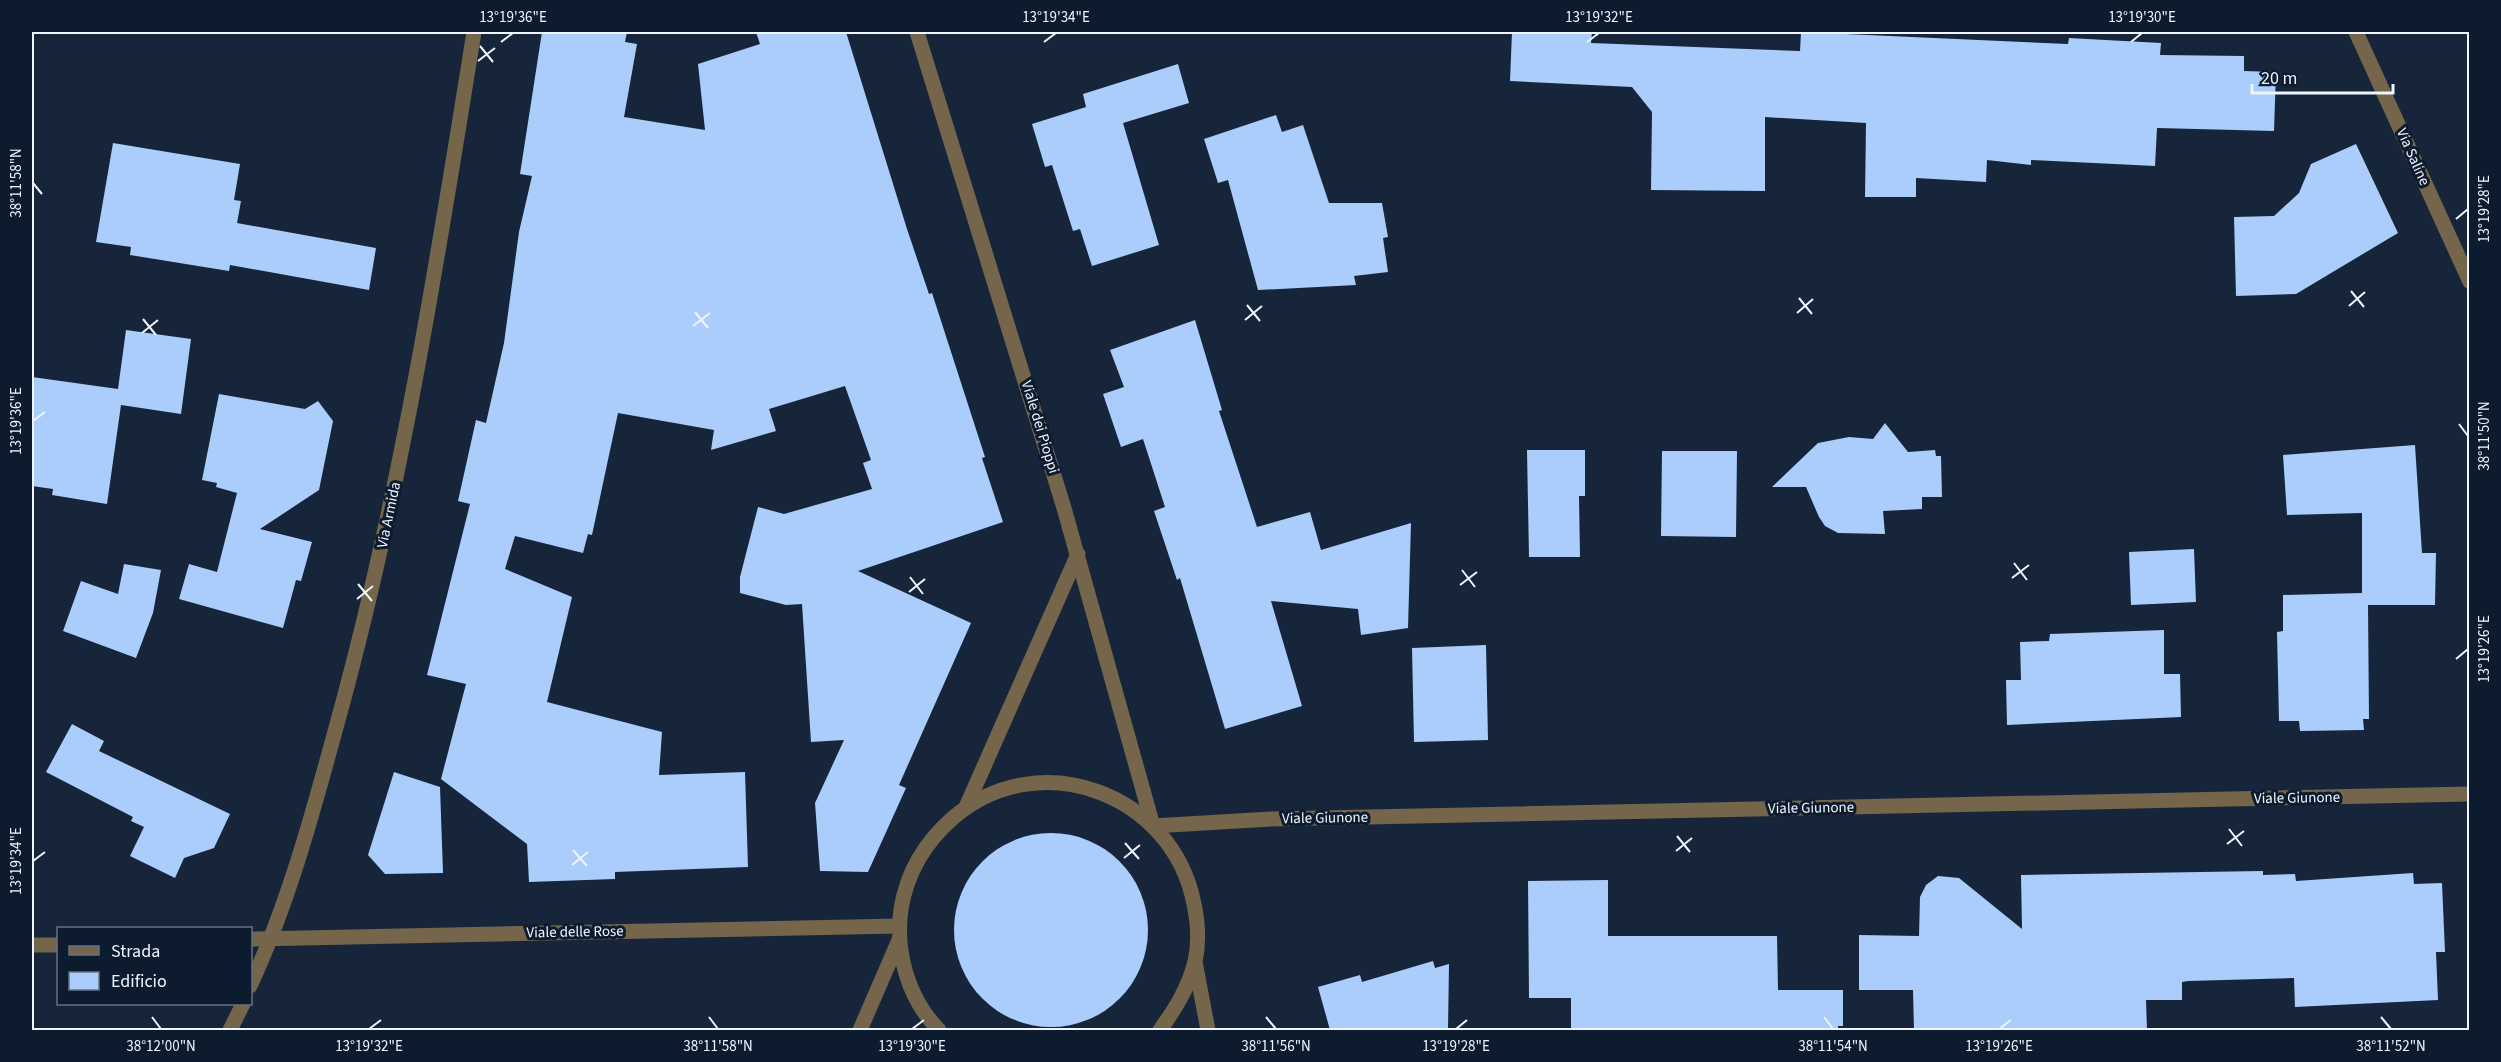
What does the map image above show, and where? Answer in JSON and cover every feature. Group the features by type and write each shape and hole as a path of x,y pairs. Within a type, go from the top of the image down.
{"street":[{"name":"Via Armida","path":"252,981 271,938 317,799 368,611 412,407 474,32"},
{"name":"Viale dei Pioppi","path":"917,32 1078,554 1154,826"},
{"name":"Via Saline","path":"2356,32 2469,282"},
{"path":"966,807 1078,554"},
{"path":"860,1030 899,933 904,891 918,858 939,830 966,807 996,792 1029,783 1063,783 1097,790 1127,804 1154,826 1177,855 1191,889 1198,924 1195,962 1181,1002 1160,1030"},
{"name":"Viale Giunone","path":"1154,826 1295,819 2469,794"},
{"name":"Viale delle Rose","path":"252,939 899,933"},
{"path":"899,933 908,982 928,1020 939,1030"},
{"path":"32,945 57,945"},
{"path":"1195,962 1208,1030"},
{"path":"230,1030 242,1005"}],"building":[{"path":"542,32 627,32 625,42 637,44 624,117 705,130 698,64 760,44 756,32 846,32 907,229 929,294 932,293 985,457 982,458 1003,522 858,571 971,623 899,785 906,788 868,872 820,871 815,803 844,740 811,742 802,604 786,605 740,593 740,577 758,507 784,514 872,489 863,463 871,460 845,386 769,409 776,431 711,450 714,430 618,413 592,535 588,534 583,553 515,536 505,569 572,597 547,702 662,732 659,775 745,772 748,867 615,872 615,879 529,882 527,844 441,779 466,684 427,675 470,504 458,501 476,420 486,423 504,343 519,232 532,176 520,174"},
{"path":"1512,32 1592,32 1591,43 1800,51 1801,32 2068,44 2069,38 2161,43 2160,55 2244,56 2244,71 2276,72 2274,131 2157,128 2155,166 2031,160 2031,165 1987,160 1986,182 1916,178 1916,197 1865,197 1866,123 1765,117 1765,191 1651,190 1652,112 1632,87 1510,81"},
{"path":"1178,64 1189,103 1123,123 1159,245 1092,266 1080,229 1073,231 1052,165 1045,167 1032,124 1086,107 1083,94"},
{"path":"1276,115 1282,132 1303,125 1329,203 1382,203 1388,237 1383,238 1388,272 1354,276 1356,285 1258,290 1228,180 1218,183 1204,139"},
{"path":"113,143 240,164 234,200 241,201 237,223 376,248 369,290 230,265 229,271 130,255 131,247 96,242"},
{"path":"2356,144 2398,233 2296,294 2236,296 2234,217 2274,216 2299,193 2311,164"},
{"path":"1195,320 1222,410 1219,411 1257,527 1310,512 1321,550 1411,523 1408,628 1361,635 1358,609 1271,601 1302,706 1225,729 1180,578 1177,580 1154,511 1165,507 1143,439 1121,447 1103,394 1124,387 1110,350"},
{"path":"126,330 191,339 181,414 121,405 107,504 52,495 53,489 32,486 32,377 118,389"},
{"path":"219,394 305,409 318,401 333,421 319,490 260,529 312,542 301,581 296,580 283,628 179,599 189,564 217,572 237,493 216,487 217,483 202,480"},
{"path":"1885,423 1908,452 1935,450 1936,456 1941,456 1942,497 1922,497 1922,509 1883,511 1885,534 1838,533 1825,526 1806,487 1772,487 1818,443 1849,437 1873,439"},
{"path":"2415,445 2422,553 2436,553 2435,605 2368,605 2369,719 2363,719 2364,730 2300,731 2299,721 2279,721 2277,632 2283,631 2283,595 2362,593 2362,513 2287,515 2283,455"},
{"path":"1527,450 1585,450 1585,496 1579,496 1580,557 1529,557"},
{"path":"1662,451 1737,451 1736,537 1661,536"},
{"path":"2194,549 2196,602 2131,605 2129,552"},
{"path":"124,564 161,570 153,613 136,658 63,631 81,581 118,594"},
{"path":"2164,630 2164,674 2180,674 2181,717 2007,725 2006,680 2021,680 2020,642 2049,641 2050,634"},
{"path":"1486,645 1488,740 1414,742 1412,648"},
{"path":"72,724 104,741 99,751 230,814 214,848 184,858 175,878 130,856 144,827 131,821 133,817 46,772"},
{"path":"394,772 440,787 443,873 385,874 368,855"},
{"path":"1051,833 1079,837 1097,845 1105,849 1126,869 1132,876 1144,902 1148,930 1144,958 1136,976 1132,984 1112,1005 1105,1011 1079,1023 1051,1027 1023,1023 1005,1015 997,1011 976,991 970,984 958,958 954,930 958,902 966,884 970,876 990,855 997,849 1023,837"},
{"path":"2263,871 2263,875 2295,874 2296,881 2413,873 2414,884 2442,883 2445,952 2436,952 2438,1000 2295,1007 2294,978 2188,981 2182,982 2182,1000 2146,1000 2147,1030 1914,1030 1913,990 1859,990 1859,935 1919,936 1920,897 1926,885 1938,876 1959,878 2022,929 2021,875"},
{"path":"1608,880 1608,936 1777,936 1778,990 1843,990 1843,1026 1838,1026 1838,1030 1571,1030 1571,998 1529,998 1528,881"},
{"path":"1433,961 1435,968 1449,964 1448,1030 1330,1030 1318,987 1360,975 1362,982"}]}
